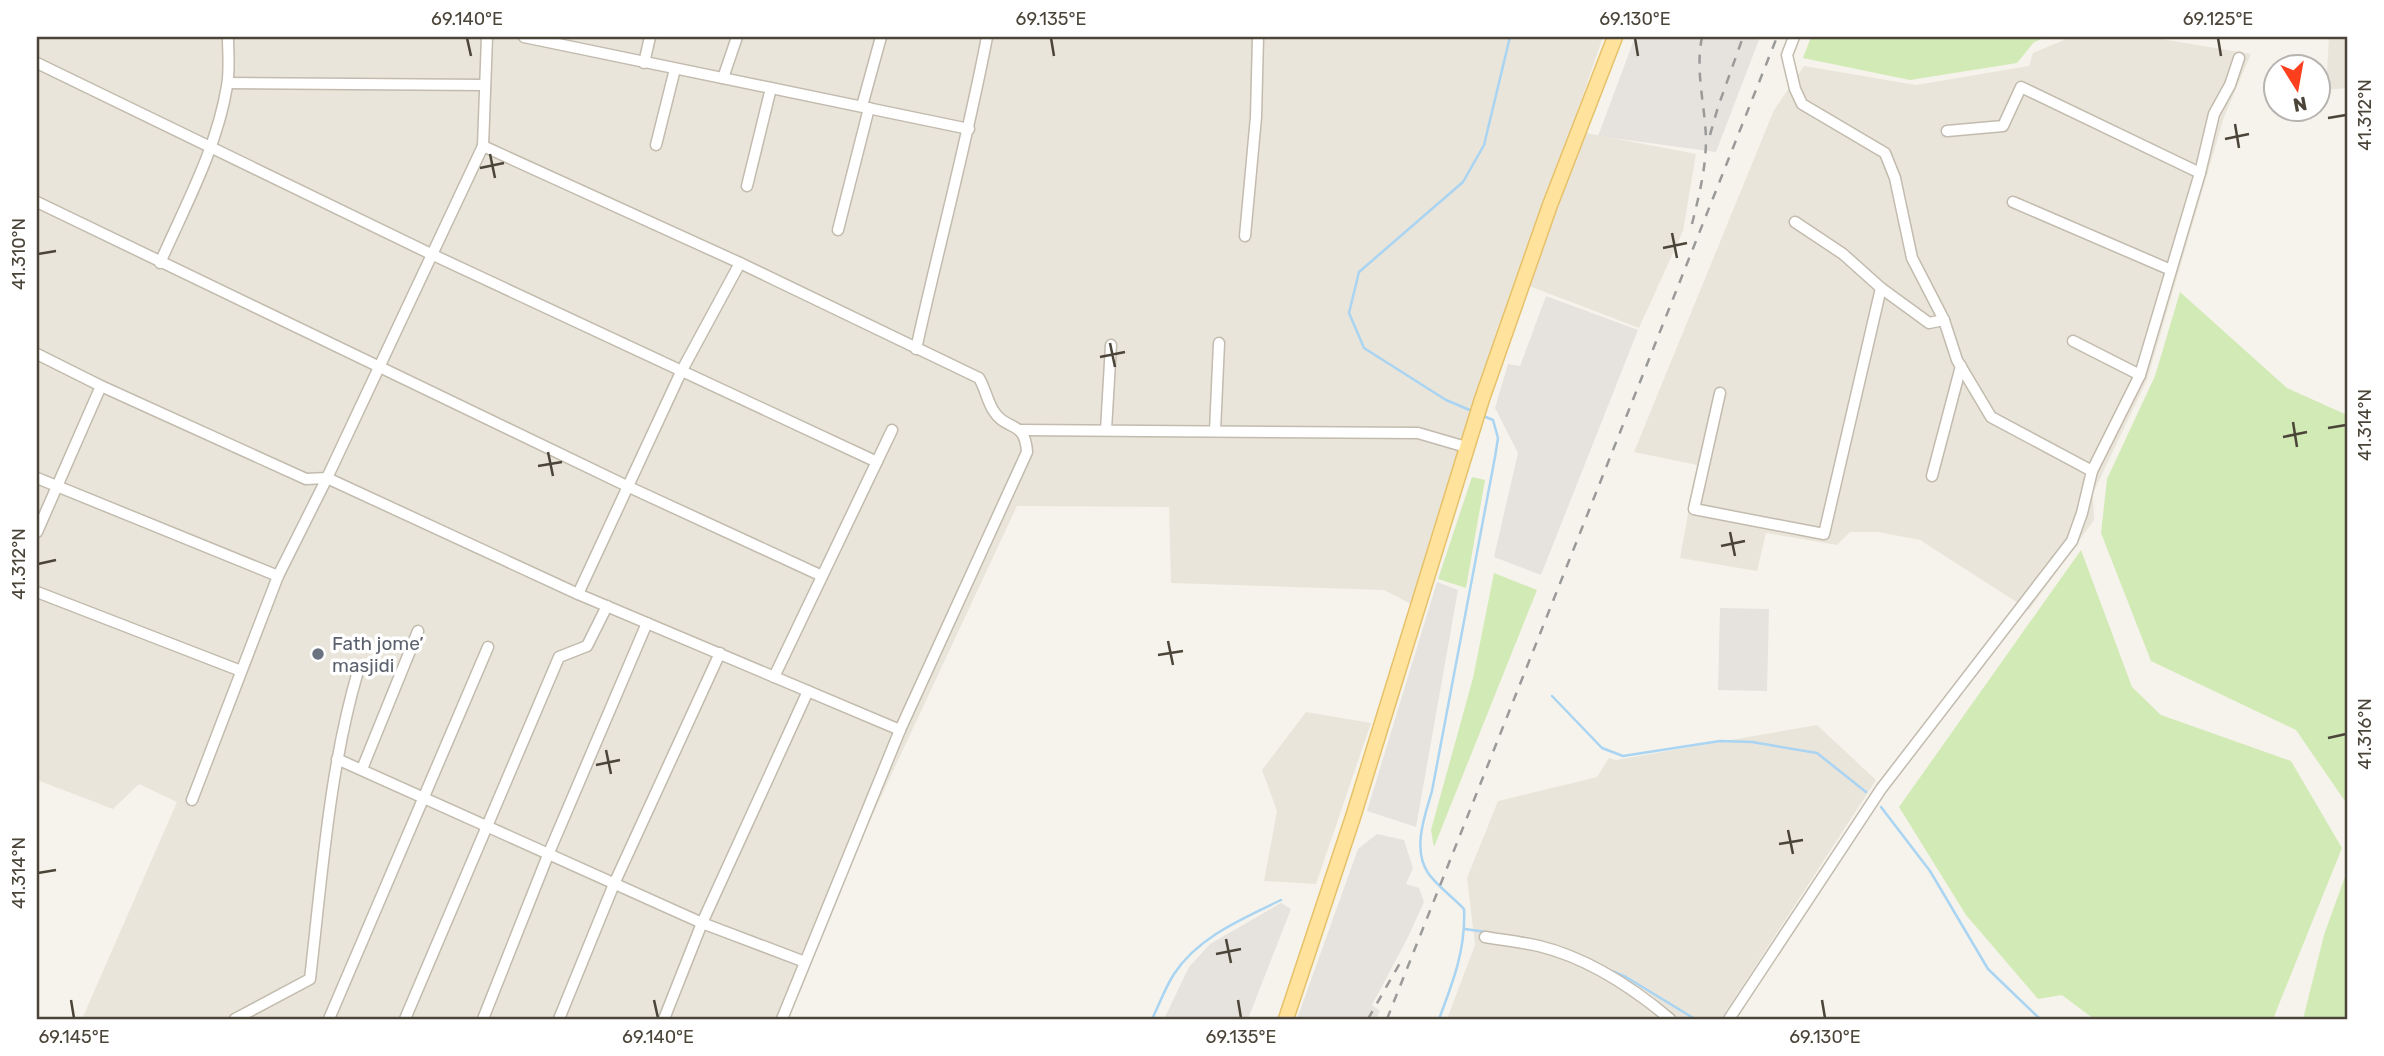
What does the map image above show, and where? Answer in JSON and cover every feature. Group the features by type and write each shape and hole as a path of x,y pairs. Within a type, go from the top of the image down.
{"main road":[{"path":"1286,1019 1357,804 1472,428 1550,205 1615,37"}],"street":[{"path":"160,263 211,147 228,83 228,37"},
{"path":"192,800 278,576 327,478 483,145 487,37"},
{"path":"524,37 969,129"},
{"path":"644,62 650,37"},
{"path":"723,78 737,37"},
{"path":"838,230 881,37"},
{"path":"916,349 938,248 969,129 987,37"},
{"path":"1245,236 1256,117 1258,37"},
{"path":"1794,37 1787,54 1795,89 1802,104 1885,153 1895,178 1912,258 1944,320 1961,366 1992,417 2092,471"},
{"path":"1729,1019 1881,789 2072,541 2092,471 2140,375 2200,173 2214,114 2230,85 2239,58"},
{"path":"37,63 431,254 877,462"},
{"path":"656,145 675,69"},
{"path":"228,83 485,85"},
{"path":"1947,131 2003,126 2021,87 2200,173"},
{"path":"747,186 771,88"},
{"path":"483,145 740,263 979,378 994,411 1003,421 1021,430 1418,433 1466,447"},
{"path":"37,202 629,487 822,576"},
{"path":"2013,202 2171,270"},
{"path":"1795,222 1843,254 1881,288 1929,323 1944,320"},
{"path":"578,594 681,372 740,263"},
{"path":"1720,394 1695,509 1824,534 1881,288"},
{"path":"2073,341 2140,375"},
{"path":"1215,431 1219,344"},
{"path":"1106,430 1111,345"},
{"path":"37,355 306,479 327,478 578,594 900,730"},
{"path":"1932,476 1961,366"},
{"path":"37,532 101,386"},
{"path":"774,677 892,430"},
{"path":"782,1019 900,730 1027,452 1026,440 1021,430"},
{"path":"37,478 278,576"},
{"path":"37,592 242,671"},
{"path":"405,1019 559,657 587,646 607,606"},
{"path":"483,1019 548,855 647,623"},
{"path":"362,769 418,631"},
{"path":"329,1019 488,647"},
{"path":"559,1019 614,884 720,653"},
{"path":"242,1018 310,979 337,759 358,671"},
{"path":"664,1019 702,923 808,691"},
{"path":"337,759 702,923 805,962"},
{"path":"1485,937 1539,946 1587,963 1649,1001 1670,1019"}],"shaded area":[{"path":"37,37 1603,37 1571,130 1696,154 1683,231 1639,328 1519,282 1474,397 1411,604 1384,590 1171,583 1169,507 1017,506 777,1019 82,1019 177,802 139,784 113,809 37,780"},
{"path":"1635,37 1760,37 1716,152 1598,136"},
{"path":"2071,37 2149,37 2251,54 2224,117 2147,380 2093,493 2094,520 2029,610 1920,540 1878,532 1850,532 1837,545 1766,533 1757,571 1680,558 1697,465 1634,452 1774,110 1804,66 1916,85 2029,66 2033,53"},
{"path":"2329,37 2347,37 2347,88 2332,89 2332,52 2328,52"},
{"path":"1546,296 1638,330 1541,575 1494,557 1518,453 1495,408 1508,364 1520,366"},
{"path":"1437,582 1458,590 1416,827 1367,811"},
{"path":"1720,608 1769,609 1767,691 1718,690"},
{"path":"1306,712 1371,723 1316,884 1264,881 1277,811 1262,770"},
{"path":"1817,725 1876,780 1723,1016 1730,1019 1447,1019 1475,945 1467,878 1498,801 1597,777 1609,758 1616,760"},
{"path":"1377,834 1404,840 1413,868 1406,884 1419,888 1424,902 1372,1005 1380,1011 1376,1019 1297,1019 1358,849"},
{"path":"1281,903 1291,909 1248,1019 1164,1019 1189,967 1210,944"}],"green space":[{"path":"1811,37 2047,37 2034,42 2017,63 1910,80 1803,58"},
{"path":"2180,292 2287,388 2347,415 2347,804 2296,730 2151,661 2101,533 2107,479 2155,376"},
{"path":"1472,477 1485,480 1466,588 1438,579"},
{"path":"2081,550 2132,687 2161,715 2291,761 2342,848 2273,1019 2094,1019 2062,995 2038,999 1966,915 1899,807"},
{"path":"1494,573 1537,590 1434,847 1431,830 1473,678"},
{"path":"2347,871 2347,1019 2303,1019 2324,935"}],"waterway":[{"path":"1472,411 1446,400 1364,348 1349,313 1359,272 1463,182 1484,145 1510,37"},
{"path":"1439,1019 1461,952 1464,909 1428,873 1423,864 1420,843 1498,438 1493,420 1481,415"},
{"path":"1552,696 1602,748 1623,756 1720,741 1752,742 1817,753 1866,792"},
{"path":"1881,807 1930,871 1988,969 2040,1019"},
{"path":"1152,1019 1174,974 1195,950 1222,930 1281,900"},
{"path":"1465,929 1486,932"},
{"path":"1524,938 1538,941"},
{"path":"1612,971 1695,1019"}],"railway":[{"path":"1692,224 1706,150 1700,75 1702,37"},
{"path":"1710,135 1743,37"},
{"path":"1387,1019 1777,37"},
{"path":"1368,1019 1400,963"}],"place":[{"name":"Fath jome’ masjidi","path":"318,654"}]}
